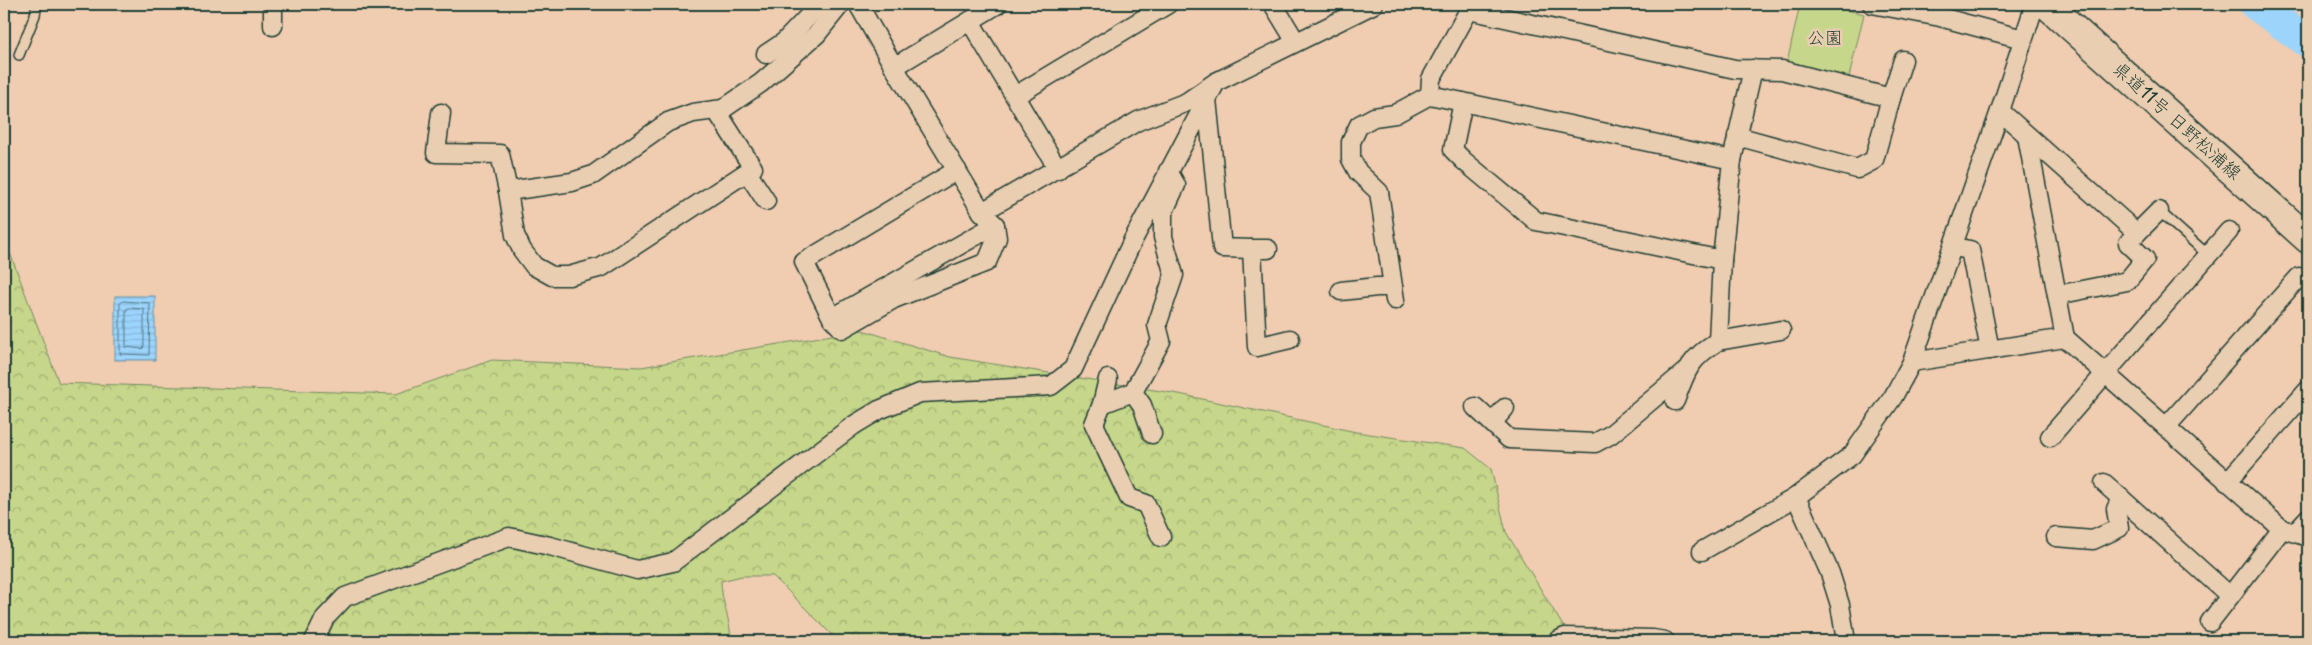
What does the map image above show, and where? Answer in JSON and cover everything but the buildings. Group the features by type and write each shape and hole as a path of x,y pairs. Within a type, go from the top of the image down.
{"main road":[{"name":"県道11号 日野松浦線","path":"2046,4 2308,238"}],"street":[{"path":"273,4 273,26"},
{"path":"766,54 784,42 820,4"},
{"path":"508,191 572,182 593,175 668,122 693,113 723,109 761,82 816,34 841,4"},
{"path":"858,4 894,67 957,170 982,212 995,225 997,238 987,262 894,299 842,329 832,318 804,262 957,170"},
{"path":"894,67 998,4"},
{"path":"1015,96 1168,4"},
{"path":"1273,4 1296,42"},
{"path":"982,212 1138,121 1187,102 1216,82 1374,4"},
{"path":"1872,4 1940,17 2023,39"},
{"path":"1702,551 1796,497 1852,456 1893,396 1912,362 2000,111 2034,4"},
{"path":"1430,95 1431,79 1472,7 1735,69 1782,70 1891,98"},
{"path":"970,21 1058,168"},
{"path":"1737,136 1857,170 1874,160 1903,60"},
{"path":"1718,341 1722,260 1732,160 1753,69"},
{"path":"314,641 325,618 345,596 509,537 638,570 673,562 854,425 879,410 920,393 1013,386 1051,386 1074,369 1133,240 1216,82"},
{"path":"1341,291 1394,293 1383,205 1379,192 1358,172 1351,159 1351,142 1359,125 1374,117 1396,114 1430,95 1732,160"},
{"path":"1206,99 1222,248 1260,249 1257,347 1290,339"},
{"path":"1463,102 1453,150 1536,222 1722,260"},
{"path":"441,113 436,153 500,154 515,235 522,250 534,266 552,276 569,276 602,267 753,168 716,110"},
{"path":"2000,111 2136,233"},
{"path":"2027,136 2066,338 2227,482 2295,533"},
{"path":"1102,404 1133,392 1160,341 1157,325 1174,275 1163,237 1163,213 1176,185 1168,171"},
{"path":"747,172 766,201"},
{"path":"2057,294 2127,281 2145,259 2128,243 2159,211"},
{"path":"832,318 995,225"},
{"path":"2050,437 2229,231"},
{"path":"1953,247 1970,250 1990,350"},
{"path":"2166,427 2300,277"},
{"path":"1475,407 1509,439 1595,443 1610,435 1686,371 1701,351 1718,341 1781,330"},
{"path":"1912,362 2066,338"},
{"path":"1676,401 1686,371"},
{"path":"1108,379 1102,404 1094,424 1129,498 1146,504 1161,537"},
{"path":"2227,482 2308,390"},
{"path":"1133,392 1142,405 1152,434"},
{"path":"1492,423 1505,408"},
{"path":"2104,483 2230,596"},
{"path":"1796,497 1830,573 1840,605 1846,641"},
{"path":"2056,537 2093,540 2119,528 2116,509 2121,498"},
{"path":"2210,622 2230,596 2308,518"},
{"path":"1558,641 1566,636 1665,641"}],"lane":[{"path":"19,54 36,15 37,4"},
{"path":"2159,211 2208,255"}],"green space":[{"name":"公園","path":"1800,4 1820,4 1864,14 1849,77 1787,63"},
{"path":"4,237 59,383 396,394 492,360 641,367 862,330 950,357 1179,394 1356,432 1465,448 1491,469 1506,532 1563,626 1588,641 833,641 830,633 773,576 742,576 721,581 731,641 4,641"}],"water":[{"path":"115,296 155,296 155,360 115,360"}],"waterway":[{"path":"2255,4 2308,42"}]}
